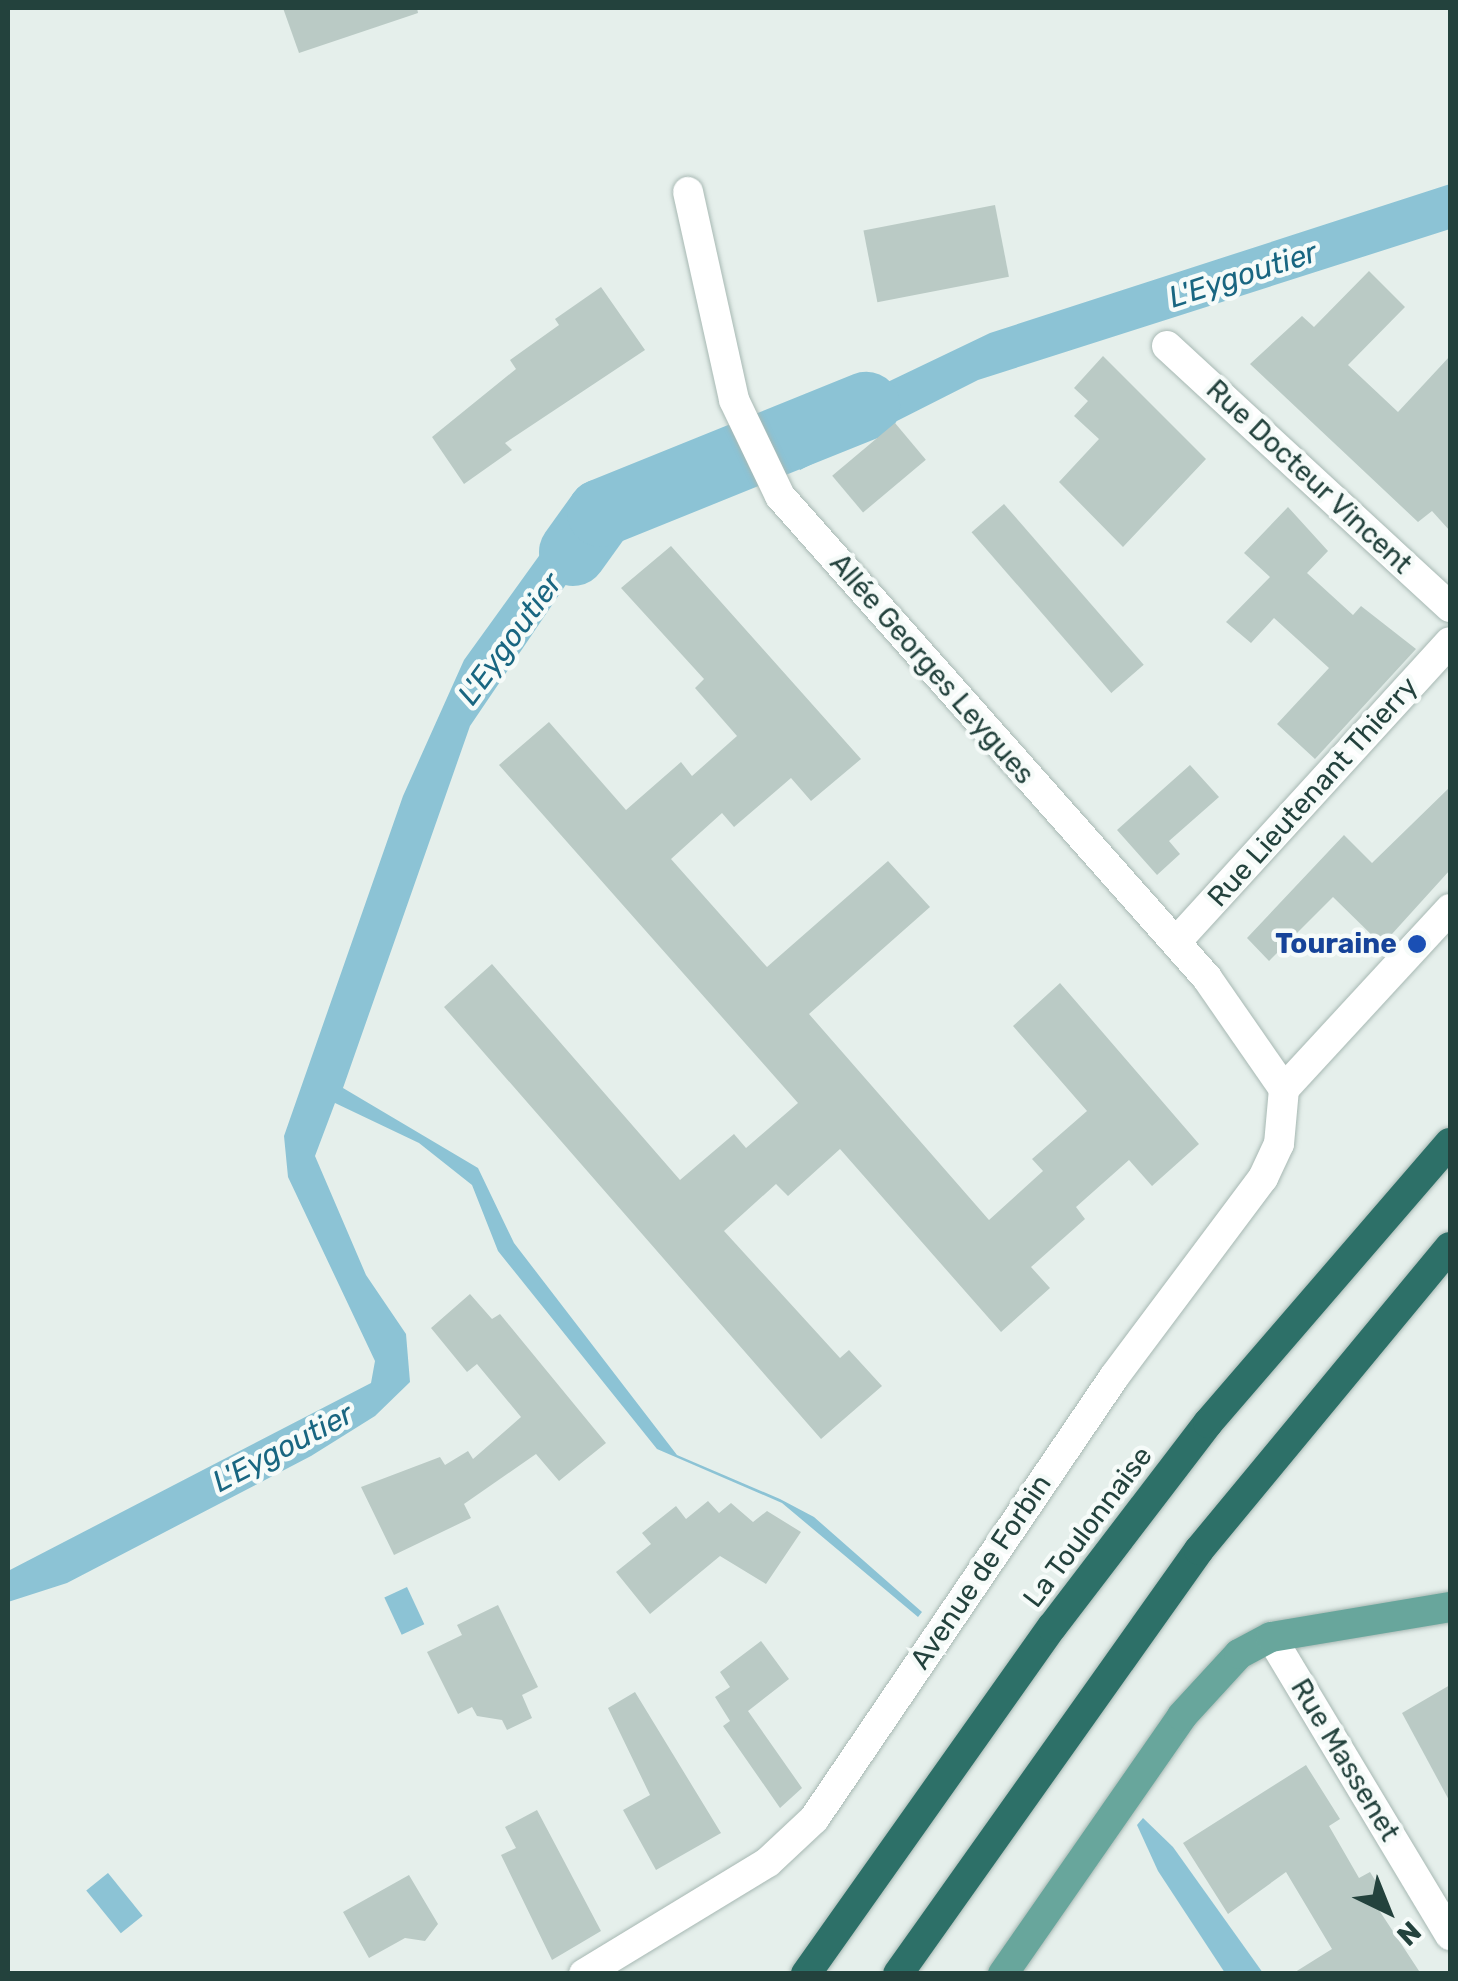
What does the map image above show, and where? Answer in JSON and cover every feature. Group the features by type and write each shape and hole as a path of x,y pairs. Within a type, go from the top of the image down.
{"highway":[{"name":"La Toulonnaise","path":"806,1974 1052,1627 1208,1423 1450,1144"},
{"path":"898,1974 1200,1550 1450,1246"}],"main road":[{"path":"1002,1974 1182,1716 1239,1654 1271,1637 1450,1606"}],"street":[{"name":"Allée Georges Leygues","path":"688,192 712,313 746,432 780,496 1176,942 1266,1054 1284,1089"},
{"name":"Rue Docteur Vincent","path":"1168,346 1450,607"},
{"name":"Rue Lieutenant Thierry","path":"1176,942 1450,642"},
{"path":"1284,1089 1450,910"},
{"name":"Avenue de Forbin","path":"584,1974 768,1862 814,1819 1114,1377 1262,1178 1280,1144 1284,1089"},
{"name":"Rue Massenet","path":"1271,1637 1450,1934"}],"water":[{"name":"L'Eygoutier","path":"1450,184 1450,229 978,380 800,470 779,434 990,333"},
{"name":"L'Eygoutier","path":"691,462 711,488 660,487 609,521 470,726 343,1088 478,1168 514,1243 677,1455 814,1517 922,1612 918,1617 782,1503 657,1449 498,1251 472,1185 419,1143 335,1103 315,1156 366,1275 406,1334 410,1382 375,1416 311,1456 67,1583 8,1602 8,1571 371,1383 375,1361 288,1177 284,1136 403,796 464,660 567,517"},
{"path":"407,1587 424,1624 402,1635 384,1598"},
{"path":"1143,1818 1173,1847 1263,1973 1225,1973 1158,1871 1137,1825"},
{"path":"108,1873 143,1916 121,1933 86,1891"}],"building":[{"path":"283,8 417,8 418,13 299,53"},
{"path":"995,205 1009,277 877,302 863,231"},
{"path":"1369,271 1405,307 1348,365 1398,412 1450,356 1450,531 1432,511 1418,522 1250,364 1302,316 1314,327"},
{"path":"601,287 645,350 505,443 512,450 464,484 432,437 516,369 510,360 559,325 555,319"},
{"path":"1103,356 1206,459 1123,547 1059,482 1099,439 1074,416 1088,401 1074,388"},
{"path":"895,423 926,460 863,512 832,476"},
{"path":"1004,504 1144,665 1111,693 972,532"},
{"path":"1288,507 1328,551 1307,573 1353,615 1361,606 1416,649 1315,759 1277,724 1329,668 1274,618 1251,643 1226,622 1270,577 1244,553"},
{"path":"671,546 861,759 811,801 791,778 734,827 722,813 671,859 767,967 888,861 930,907 809,1014 989,1220 1043,1171 1032,1159 1087,1111 1013,1026 1060,983 1199,1144 1152,1186 1129,1160 1076,1207 1085,1219 1031,1267 1050,1288 1001,1332 840,1149 788,1196 776,1184 724,1231 840,1358 849,1350 882,1386 821,1439 444,1007 492,964 680,1180 734,1134 746,1148 798,1103 499,765 549,722 626,810 681,762 692,776 737,736 695,688 704,679 621,588"},
{"path":"1190,765 1219,797 1169,841 1180,854 1157,875 1117,830"},
{"path":"1450,787 1450,870 1382,945 1333,897 1269,961 1247,938 1344,835 1372,863"},
{"path":"470,1294 492,1319 500,1314 606,1443 559,1481 536,1454 464,1504 471,1518 394,1555 361,1487 440,1457 445,1465 468,1451 473,1459 521,1417 477,1364 467,1372 431,1328"},
{"path":"708,1501 719,1513 731,1503 753,1522 767,1511 801,1532 766,1584 720,1556 650,1614 616,1572 651,1544 642,1533 676,1506 686,1519"},
{"path":"498,1605 538,1687 522,1695 532,1718 507,1730 502,1720 477,1716 472,1707 458,1714 427,1652 462,1635 457,1625"},
{"path":"761,1641 789,1679 748,1711 802,1788 780,1808 723,1726 730,1721 715,1697 730,1687 720,1672"},
{"path":"1450,1685 1450,1802 1402,1713"},
{"path":"635,1692 721,1833 656,1870 623,1810 650,1795 608,1708"},
{"path":"1306,1765 1340,1819 1329,1826 1359,1878 1370,1872 1386,1898 1375,1904 1421,1974 1292,1974 1332,1949 1286,1872 1228,1914 1183,1843"},
{"path":"537,1810 601,1931 552,1960 501,1855 516,1848 505,1827"},
{"path":"409,1875 438,1924 425,1941 405,1938 369,1958 343,1912"}],"waterway":[{"name":"L'Eygoutier","path":"573,552 601,513 866,406"}],"place":[{"name":"Touraine","path":"1417,944"}]}
